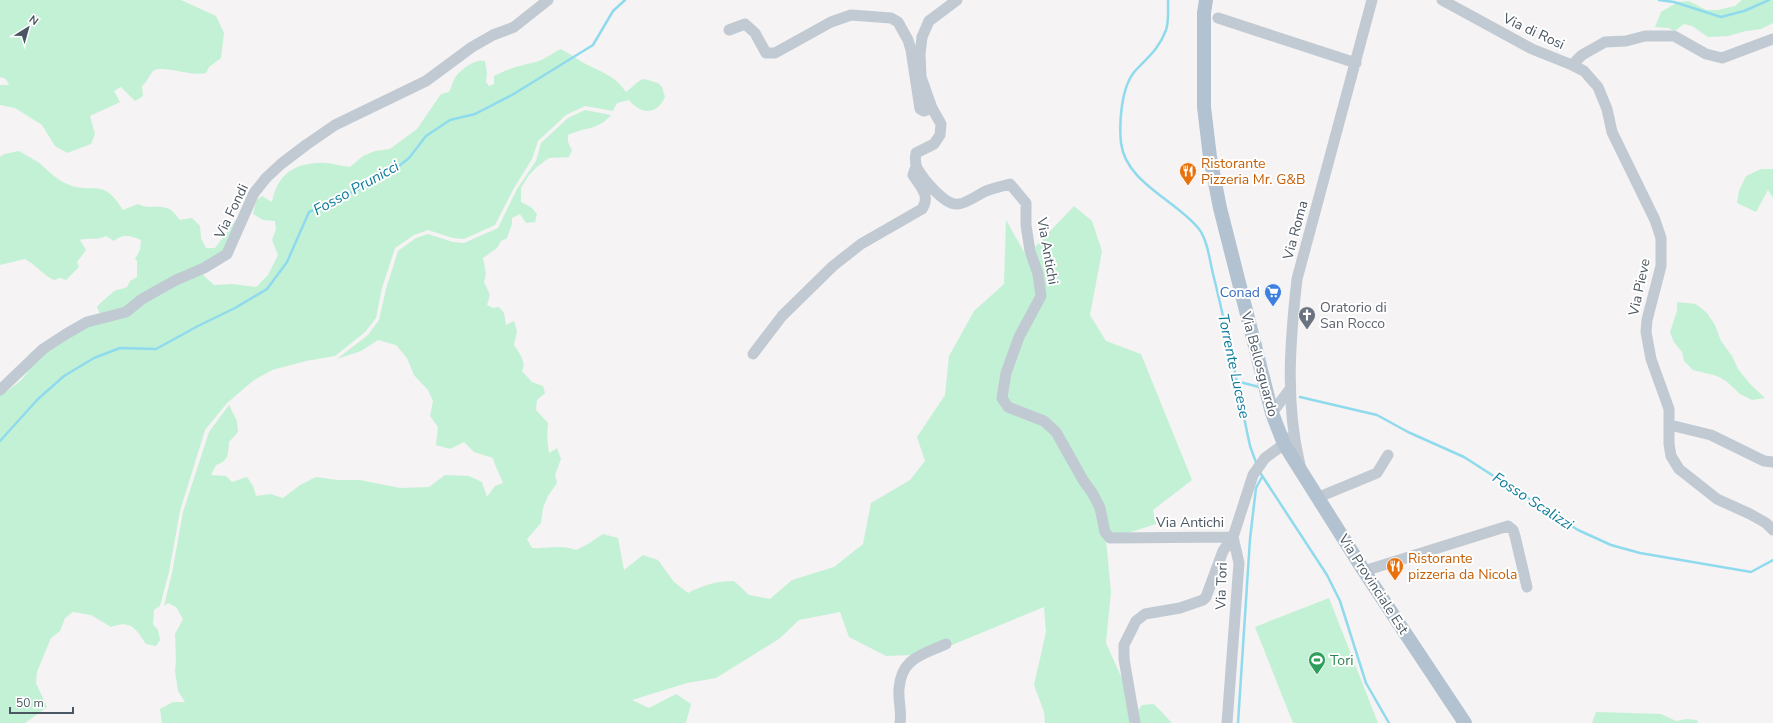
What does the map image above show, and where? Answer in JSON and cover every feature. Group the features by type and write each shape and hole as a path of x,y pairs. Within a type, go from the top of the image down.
{"main road":[{"name":"Via Bellosguardo","path":"1206,0 1204,13 1204,107 1210,157 1220,208 1266,390 1273,417 1284,444"},
{"name":"Via Provinciale Est","path":"1284,444 1364,571 1465,723"}],"street":[{"name":"Via Fondi","path":"0,390 43,350 66,334 87,322 126,312 142,299 176,280 204,268 227,254 254,193 266,178 306,144 336,125 426,81 472,47 493,35 514,27 548,0"},
{"path":"753,354 782,316 833,266 861,244 922,209 926,201 926,196 913,175 914,170 917,167 915,160 916,153 934,144 940,135 941,124 932,108 921,77 920,54 922,37 930,21 957,0"},
{"name":"Via Roma","path":"1301,469 1292,425 1291,406 1287,393 1290,374 1292,321 1297,279 1372,0"},
{"name":"Via di Rosi","path":"1442,0 1532,49 1572,64"},
{"path":"729,30 745,24 755,33 766,53 775,53 831,22 851,15 891,18 898,22 908,40 911,50 920,109 924,111 932,108"},
{"path":"1218,18 1356,63"},
{"path":"1572,64 1582,55 1606,42 1626,41 1645,36 1674,36 1706,54 1722,58 1773,39"},
{"name":"Via Pieve","path":"1572,64 1584,72 1598,87 1607,109 1612,132 1655,220 1661,238 1662,266 1646,320 1646,332 1651,359 1669,409 1670,425 1668,444 1671,456 1680,469 1717,499 1750,514 1766,523 1773,530"},
{"name":"Via Antichi","path":"917,167 928,184 951,203 958,204 987,191 1010,184 1026,203 1026,225 1030,251 1038,274 1041,296 1020,336 1006,373 1002,398 1008,407 1044,421 1056,432 1083,480 1093,494 1100,508 1105,532 1110,538 1233,537"},
{"path":"1266,390 1273,396 1287,393"},
{"path":"1273,417 1287,393"},
{"path":"1273,417 1283,416 1291,406"},
{"path":"1135,723 1124,645 1136,621 1145,614 1180,608 1203,600 1206,597 1223,551 1233,537 1253,475 1265,458 1284,444 1292,425"},
{"path":"1670,425 1711,435 1764,461 1773,462"},
{"path":"1318,496 1377,473 1388,455"},
{"path":"1364,571 1508,526 1515,536 1527,587"},
{"name":"Via Tori","path":"1227,723 1239,563 1233,537"},
{"path":"900,723 901,716 899,689 904,667 912,659 946,644"}],"green space":[{"path":"0,0 181,0 216,16 224,33 221,58 209,67 206,73 200,74 163,69 153,71 142,86 143,96 135,101 121,87 114,91 120,102 90,116 95,134 91,144 67,153 55,146 42,125 15,108 0,105 0,85 9,85 6,79 0,77"},
{"path":"1742,0 1773,0 1773,23 1761,29 1728,36 1708,37 1692,26 1684,24 1675,31 1668,28 1655,27 1661,12 1678,2 1689,1 1706,10 1718,10 1735,6"},
{"path":"561,49 612,78 622,86 626,92 639,81 644,79 658,83 662,87 665,97 658,107 648,111 639,108 629,100 617,103 613,111 585,106 566,115 538,141 532,159 514,188 495,225 464,239 453,238 428,230 414,235 395,248 382,288 376,318 365,332 335,356 306,361 272,370 254,380 227,403 205,430 180,511 169,572 160,606 154,610 153,624 158,630 160,640 156,646 146,644 136,630 128,625 124,624 111,627 91,615 73,612 65,618 60,631 51,638 37,672 36,683 47,707 25,723 0,723 0,395 17,384 27,373 30,368 26,359 31,352 100,314 97,307 100,304 114,291 127,287 130,281 137,277 137,261 135,259 140,250 141,240 131,236 124,236 117,238 114,241 106,236 80,240 86,250 77,262 79,267 66,280 60,278 54,280 25,259 0,265 0,157 4,154 19,151 38,162 54,176 65,183 74,187 102,189 115,199 123,210 138,204 146,207 161,207 169,209 180,220 192,218 200,226 201,238 206,248 215,248 236,220 245,223 224,259 203,275 214,285 232,284 256,287 268,275 278,255 272,240 276,229 275,221 263,220 253,214 256,201 262,196 272,202 278,185 287,173 301,166 318,163 350,167 363,156 375,151 390,149 417,129 441,94 449,92 457,75 466,67 477,61 485,61 487,73 486,82 489,86 494,84 494,76 499,73 541,60"},
{"path":"585,110 611,115 597,126 568,135 568,142 572,150 569,157 549,158 529,175 521,188 521,202 531,207 537,214 535,222 526,223 520,214 512,218 512,224 507,238 501,241 497,248 483,258 486,274 484,282 490,295 487,305 493,308 499,307 504,313 506,325 514,321 517,331 514,345 524,364 522,371 532,382 543,386 545,393 537,400 536,410 548,423 547,438 549,453 557,448 561,459 555,475 557,483 548,496 543,508 541,523 527,539 532,548 565,547 576,550 603,534 618,538 624,570 643,555 658,560 674,582 688,593 710,584 734,581 749,595 770,599 792,580 834,567 863,544 871,503 910,480 925,461 917,437 945,395 949,356 974,311 1004,284 1006,220 1045,289 1035,247 1074,206 1092,221 1102,251 1090,315 1106,341 1141,354 1192,480 1153,510 1156,524 1106,540 1111,592 1106,643 1137,712 1142,705 1154,704 1172,723 1045,723 1044,712 1034,685 1046,632 1044,607 947,647 910,655 886,656 849,637 840,612 799,620 779,639 716,678 687,683 632,700 649,708 676,694 691,704 686,723 162,723 160,709 173,702 185,702 178,691 175,671 175,634 183,619 176,607 168,603 164,606 172,573 183,512 209,432 229,405 237,421 238,432 229,442 226,459 216,465 211,475 226,476 232,482 247,477 253,486 256,496 270,494 283,498 300,485 316,477 337,480 360,480 400,488 429,487 445,475 469,476 482,482 487,497 495,486 503,483 493,458 474,452 464,442 450,449 436,445 438,427 430,416 433,401 428,390 414,375 407,358 396,345 378,340 361,351 337,359 368,335 379,320 386,289 398,251 416,238 428,234 453,242 464,243 498,228 517,189 536,161 541,143 568,118"},
{"path":"1761,169 1773,169 1773,198 1768,190 1756,212 1737,203 1739,191 1746,176"},
{"path":"1677,302 1696,304 1707,313 1715,325 1721,341 1732,356 1738,369 1750,384 1765,398 1752,400 1740,394 1726,381 1717,376 1693,370 1684,361 1682,352 1674,342 1670,332 1677,311"},
{"name":"Tori","path":"1329,598 1378,723 1293,723 1255,627"},
{"path":"1596,712 1661,714 1676,721 1686,719 1697,720 1698,723 1592,723"}],"waterway":[{"name":"Fosso Prunicci","path":"0,441 38,399 64,376 94,358 120,348 156,349 235,308 267,289 287,262 309,212 390,173 409,158 426,136 450,120 475,114 512,95 593,45 613,11 625,0"},
{"name":"Torrente Lucese","path":"1168,0 1168,23 1163,37 1153,52 1135,71 1127,86 1122,106 1120,126 1121,143 1125,157 1132,169 1153,190 1189,219 1199,229 1205,240 1224,320 1250,446 1257,465"},
{"path":"1659,0 1674,2 1721,17 1744,11 1769,0"},
{"name":"Fosso Scalizzi","path":"1236,381 1259,387"},
{"name":"Fosso Scalizzi","path":"1300,397 1377,415 1408,432 1464,457 1578,530 1611,545 1640,553 1751,572 1773,560"},
{"name":"Torrente Lucese","path":"1259,471 1327,575 1340,601 1366,683 1389,723"},
{"path":"1238,723 1250,539 1256,488 1262,477"}],"place":[{"name":"Ristorante Pizzeria Mr. G&B","path":"1188,186"},
{"name":"Conad","path":"1273,307"},
{"name":"Oratorio di San Rocco","path":"1307,330"},
{"name":"Ristorante pizzeria da Nicola","path":"1395,581"},
{"name":"Tori","path":"1317,675"}]}
